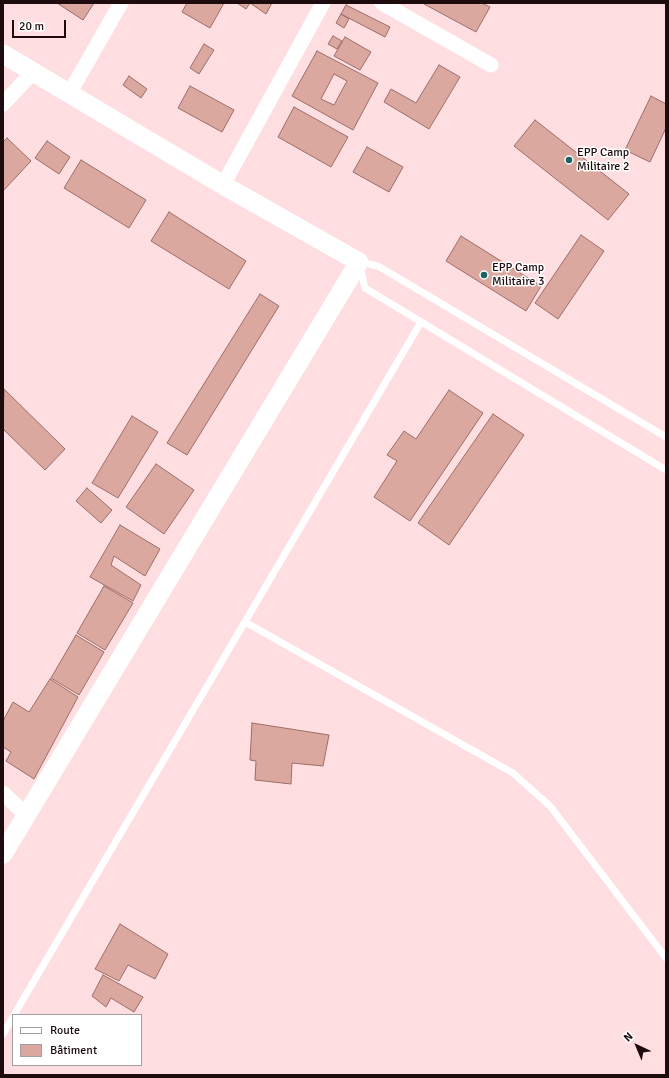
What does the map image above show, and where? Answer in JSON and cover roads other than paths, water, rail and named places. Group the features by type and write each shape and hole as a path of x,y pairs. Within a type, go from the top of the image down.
{"street":[{"path":"69,94 121,3"},
{"path":"223,185 323,3"},
{"path":"382,3 491,65"},
{"path":"3,54 223,185 359,262 3,854"},
{"path":"3,104 33,72"},
{"path":"3,793 27,816"}],"lane":[{"path":"666,437 378,266 359,262 365,288 666,470"},
{"path":"15,1014 421,322"},
{"path":"245,622 513,773 550,806 666,958"},
{"path":"3,1034 12,1019"}],"place":[{"name":"EPP Camp Militaire 2","path":"569,160"},
{"name":"EPP Camp Militaire 3","path":"484,275"}]}
